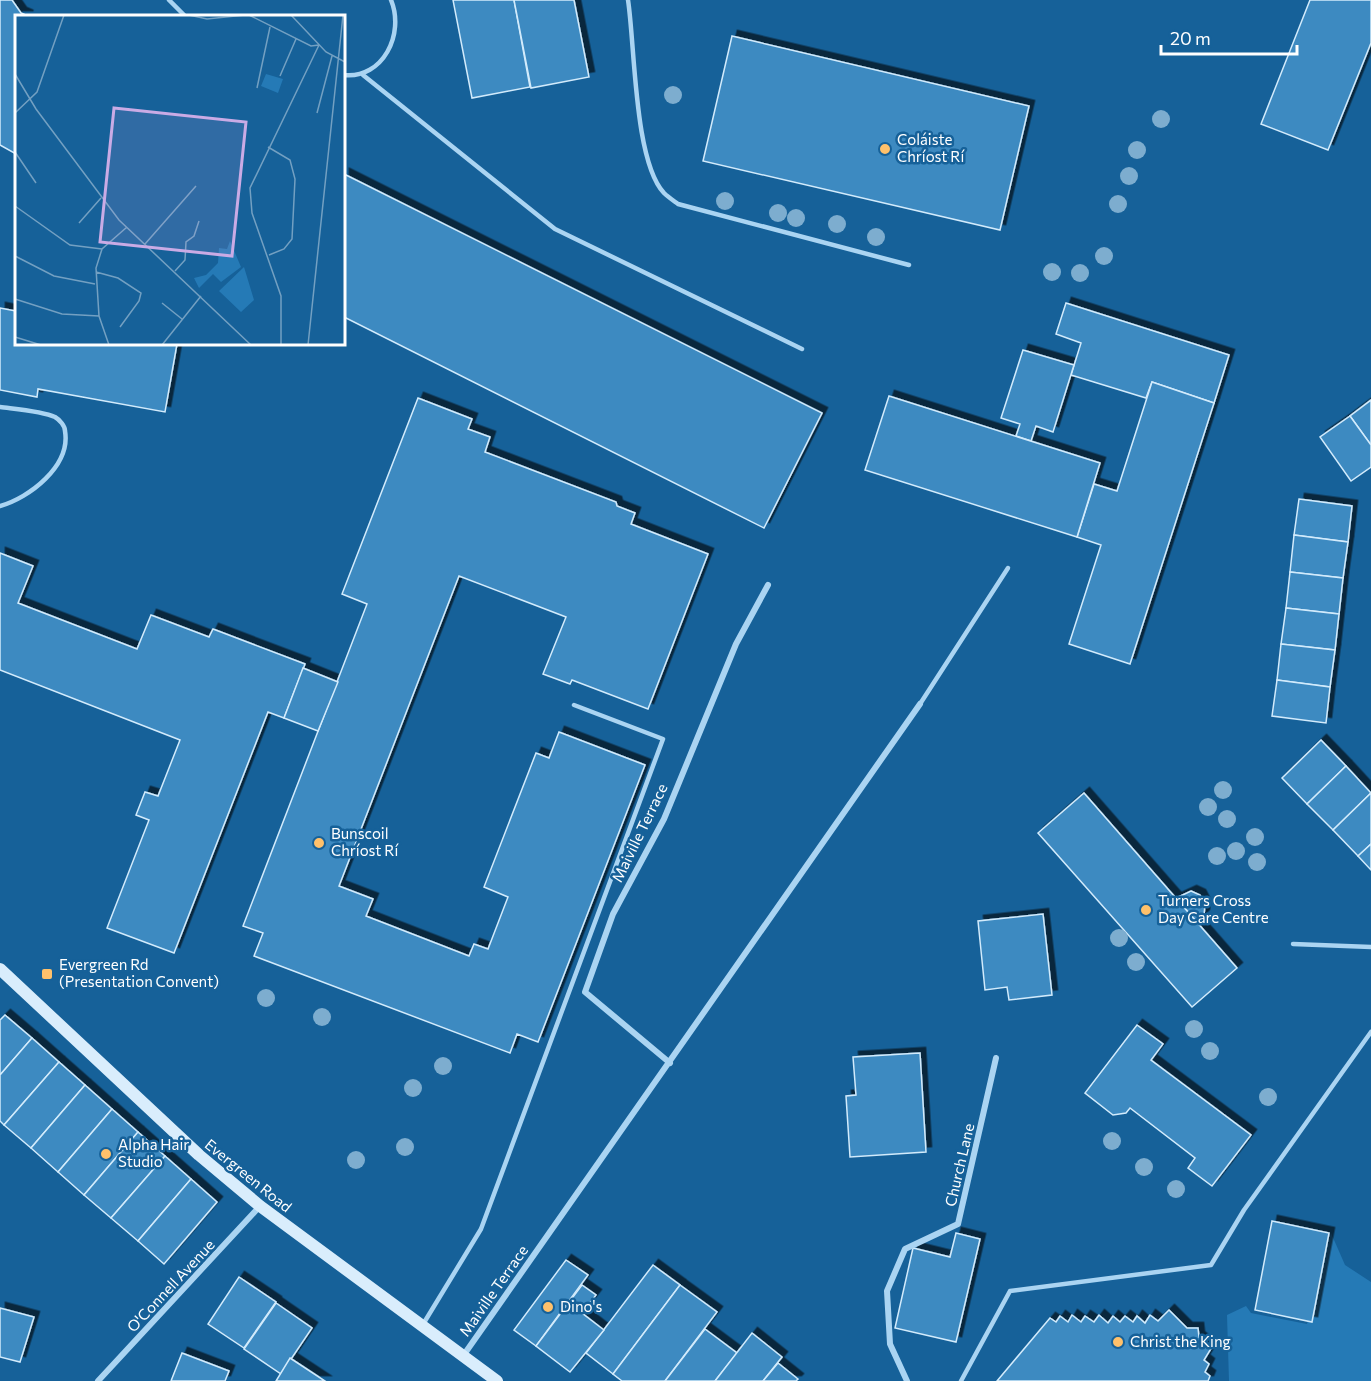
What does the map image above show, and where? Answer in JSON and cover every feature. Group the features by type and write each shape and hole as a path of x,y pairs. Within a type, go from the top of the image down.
{"main road":[{"name":"Evergreen Road","path":"0,969 176,1136 260,1206 497,1381"}],"street":[{"name":"Maiville Terrace","path":"670,1063 585,992 613,914 664,819 736,644 768,585"},
{"name":"Maiville Terrace","path":"463,1356 920,704"},
{"name":"Church Lane","path":"907,1381 890,1344 887,1291 905,1249 958,1224 996,1058"},
{"name":"O'Connell Avenue","path":"98,1381 260,1206"}],"lane":[{"path":"169,0 184,15"},
{"path":"345,75 363,75 381,64 392,42 395,10 391,0"},
{"path":"628,0 642,137 654,176 663,193 678,204 909,265"},
{"path":"363,75 555,229 802,348"},
{"path":"0,406 55,417 64,426 67,440 60,461 43,481 13,502 0,506"},
{"path":"920,704 1008,568"},
{"path":"421,1327 481,1229 663,739 574,705"},
{"path":"1293,944 1371,947"},
{"path":"961,1381 1010,1291 1211,1265 1244,1210 1371,1032"}],"shaded area":[{"path":"1331,1233 1345,1265 1371,1282 1371,1381 1229,1381 1227,1315 1246,1306 1251,1313 1307,1324"}],"building":[{"path":"0,0 12,0 21,13 26,15 15,15 15,153 0,145"},
{"path":"453,0 514,0 530,87 472,98"},
{"path":"514,0 574,0 589,77 531,88"},
{"path":"1310,0 1371,0 1371,43 1328,150 1261,124"},
{"path":"732,36 1029,106 1000,230 703,161"},
{"path":"345,174 822,413 764,528 345,318"},
{"path":"1066,303 1229,355 1214,403 1152,382 1146,398 1071,375 1081,343 1056,334"},
{"path":"0,308 15,311 15,345 177,345 165,412 38,389 37,397 0,390"},
{"path":"1023,350 1074,365 1053,432 1036,426 1031,441 1016,436 1020,424 1001,418"},
{"path":"1152,382 1214,403 1130,664 1069,644 1101,545 1077,537 1094,484 1117,491"},
{"path":"889,396 1100,463 1077,537 865,470"},
{"path":"418,398 472,419 468,429 490,437 485,452 616,502 617,506 635,513 631,524 708,554 648,709 572,680 570,684 543,674 566,617 459,576 339,886 373,899 366,916 469,956 474,944 488,949 508,897 484,887 536,753 549,758 559,732 645,765 538,1042 517,1034 510,1053 254,956 263,933 243,926 367,604 342,594"},
{"path":"1371,400 1371,445 1350,416"},
{"path":"1350,416 1371,445 1371,467 1351,481 1320,437"},
{"path":"1299,499 1352,506 1348,542 1294,535"},
{"path":"1294,535 1348,542 1343,578 1290,572"},
{"path":"0,553 33,566 18,603 137,649 151,615 209,637 213,629 305,664 284,718 268,712 174,953 107,928 149,820 136,815 145,792 158,796 180,740 0,670"},
{"path":"1290,572 1343,578 1339,614 1286,608"},
{"path":"1286,608 1339,614 1335,650 1281,644"},
{"path":"1281,644 1335,650 1330,687 1277,680"},
{"path":"303,668 338,682 318,731 284,718"},
{"path":"1277,680 1330,687 1326,723 1272,716"},
{"path":"1321,740 1346,766 1307,804 1282,778"},
{"path":"1346,766 1371,793 1333,830 1307,804"},
{"name":"Turners Cross Day Care Centre","path":"1084,793 1237,968 1192,1007 1038,833"},
{"path":"1371,793 1371,844 1358,856 1333,830"},
{"path":"1371,844 1371,870 1358,856"},
{"path":"1191,891 1200,895 1205,905 1204,915 1197,922 1176,898"},
{"path":"1043,914 1052,995 1009,1000 1007,987 985,990 978,921"},
{"path":"5,1015 32,1038 0,1075 0,1020"},
{"path":"1137,1025 1163,1044 1151,1060 1251,1135 1212,1186 1188,1168 1195,1158 1130,1108 1126,1113 1113,1115 1085,1093"},
{"path":"32,1038 59,1062 4,1125 0,1121 0,1075"},
{"path":"920,1053 926,1152 850,1157 846,1096 856,1095 853,1057"},
{"path":"59,1062 85,1085 31,1148 4,1125"},
{"path":"85,1085 112,1109 58,1172 31,1148"},
{"path":"112,1109 138,1132 84,1195 58,1172"},
{"path":"138,1132 165,1156 111,1218 84,1195"},
{"path":"165,1156 191,1179 138,1241 111,1218"},
{"path":"191,1179 217,1202 164,1264 138,1241"},
{"path":"1272,1221 1329,1233 1312,1322 1255,1310"},
{"path":"956,1233 980,1239 956,1342 895,1328 913,1248 950,1257"},
{"name":"Dino's","path":"566,1260 588,1275 536,1346 514,1330"},
{"path":"653,1265 680,1285 613,1374 586,1353"},
{"path":"239,1277 276,1302 244,1348 208,1324"},
{"path":"582,1285 596,1295 582,1313 604,1330 570,1372 536,1346"},
{"path":"680,1285 717,1312 665,1381 622,1381 613,1374"},
{"path":"276,1303 312,1328 281,1374 244,1349"},
{"path":"0,1308 34,1317 20,1362 0,1357"},
{"name":"Christ the King","path":"1169,1310 1187,1328 1198,1328 1199,1337 1212,1347 1204,1360 1209,1364 1205,1372 1210,1376 1208,1381 997,1381 1050,1318 1056,1322 1060,1316 1068,1322 1072,1315 1081,1322 1085,1316 1094,1322 1099,1315 1108,1323 1113,1316 1120,1322 1125,1316 1133,1322 1137,1316 1145,1323 1150,1315 1158,1321"},
{"path":"705,1329 737,1353 715,1381 665,1381"},
{"path":"752,1333 782,1357 763,1381 715,1381"},
{"path":"182,1353 229,1371 225,1381 171,1381"},
{"path":"290,1358 325,1381 276,1381"},
{"path":"778,1363 798,1379 796,1381 763,1381"}],"place":[{"name":"Coláiste Chríost Rí","path":"885,149"},
{"name":"Bunscoil Chríost Rí","path":"319,843"},
{"name":"Turners Cross Day Care Centre","path":"1146,910"},
{"name":"Evergreen Rd (Presentation Convent)","path":"47,974"},
{"name":"Alpha Hair Studio","path":"106,1154"},
{"name":"Dino's","path":"548,1307"},
{"name":"Christ the King","path":"1118,1342"}]}
